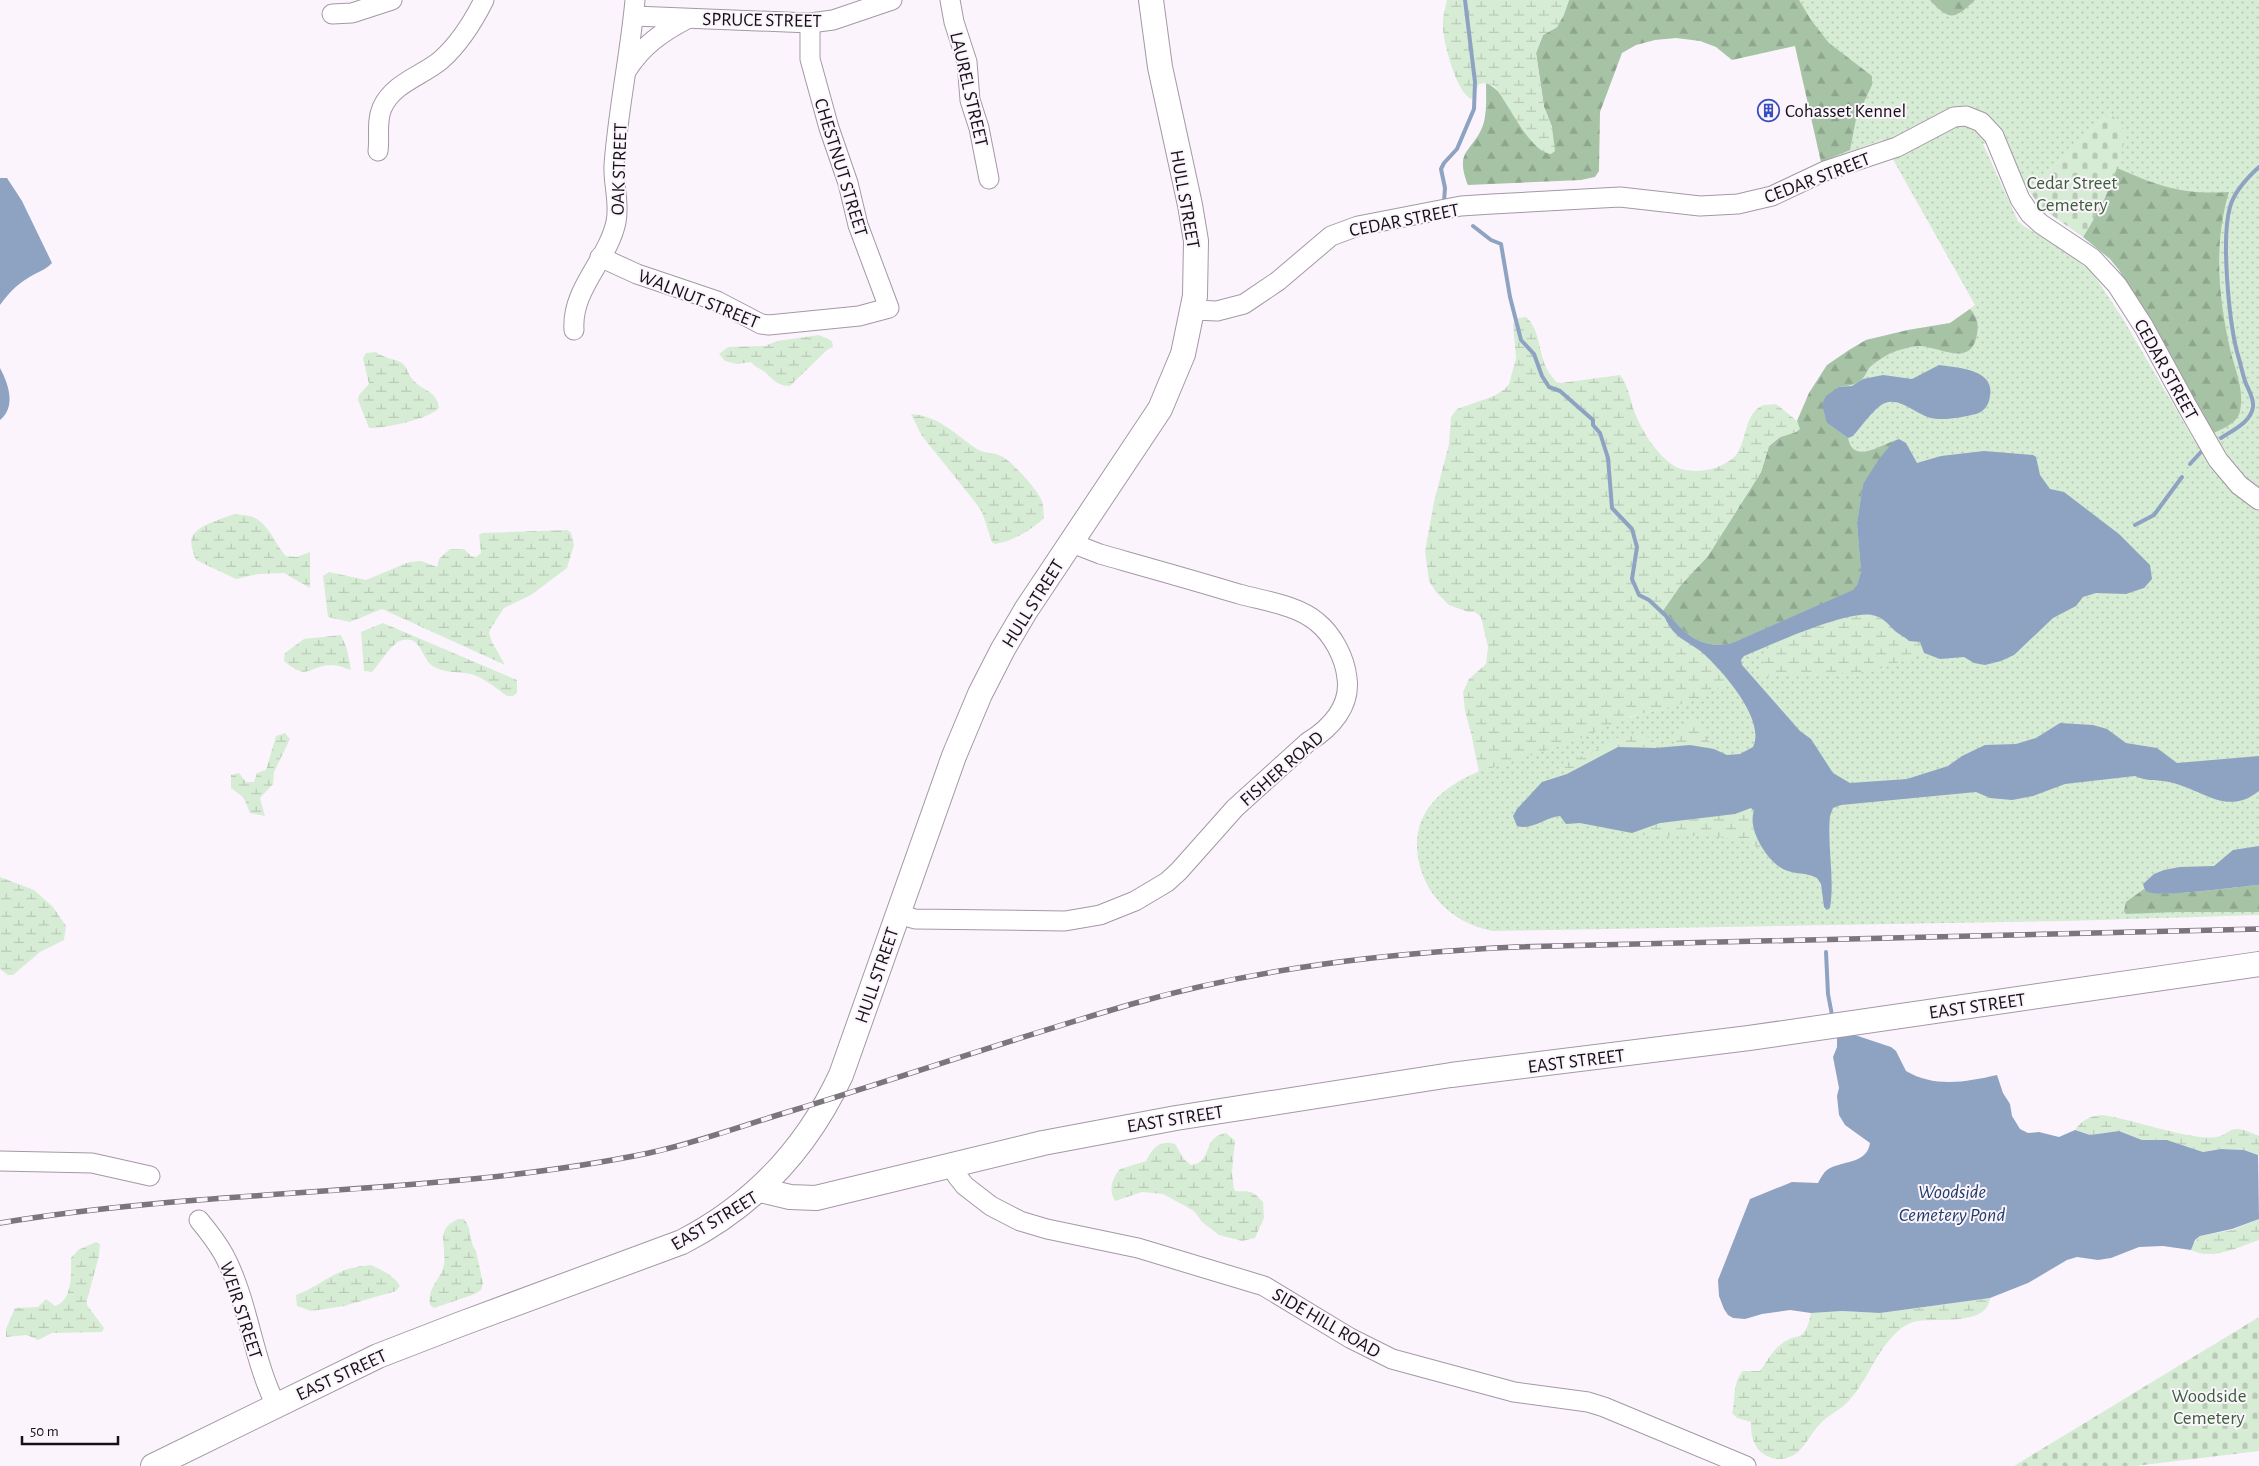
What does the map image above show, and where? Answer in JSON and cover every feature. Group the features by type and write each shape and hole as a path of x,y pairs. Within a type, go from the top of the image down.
{"main road":[{"name":"HULL STREET","path":"760,1190 784,1165 816,1122 841,1075 954,756 980,694 1011,635 1160,409 1183,354 1194,310 1197,276 1194,223 1160,67 1151,0"},
{"name":"EAST STREET","path":"153,1466 333,1377 422,1338 670,1248 714,1224 760,1190 790,1197 816,1198 1084,1134 1451,1075 1749,1038 2259,964"},
{"path":"784,1165 816,1198"}],"street":[{"path":"332,14 352,13 392,0"},
{"path":"378,151 379,116 388,99 408,80 434,65 450,51 470,26 484,0"},
{"name":"SPRUCE STREET","path":"634,8 688,18 810,23 832,20 892,0"},
{"name":"LAUREL STREET","path":"950,0 954,22 967,62 970,100 979,128 989,179"},
{"name":"OAK STREET","path":"574,330 575,313 587,281 611,235 617,218 614,168 634,8"},
{"name":"SPRUCE STREET","path":"625,73 640,52 658,36 688,18"},
{"name":"CHESTNUT STREET","path":"810,23 810,59 828,128 848,182 858,225 890,308"},
{"name":"CEDAR STREET","path":"1194,310 1217,311 1244,304 1278,281 1324,240 1345,230 1448,209 1492,204 1620,197 1700,206 1738,204 1772,196 1825,171 1897,147 1948,119 1966,116 1981,122 1994,136 2020,199 2030,214 2041,224 2092,258 2117,285 2144,326 2218,460 2239,485 2259,500"},
{"name":"WALNUT STREET","path":"600,257 637,274 717,301 761,324 769,325 850,317 890,308"},
{"name":"FISHER ROAD","path":"898,914 915,919 1065,921 1100,915 1136,901 1167,882 1179,871 1236,808 1308,742 1319,735 1338,715 1343,706 1349,686 1343,660 1325,630 1309,616 1279,605 1100,554 1082,547 1073,540"},
{"path":"0,1161 92,1163 150,1176"},
{"name":"SIDE HILL ROAD","path":"953,1164 957,1176 965,1186 991,1206 1020,1221 1047,1229 1138,1248 1264,1286 1350,1338 1392,1359 1506,1390 1588,1402 1746,1466"},
{"name":"WEIR STREET","path":"199,1220 224,1254 234,1277 261,1370 276,1405"}],"green space":[{"path":"1447,0 1569,0 1564,15 1557,27 1543,35 1536,53 1544,107 1552,127 1555,151 1551,154 1535,145 1527,136 1494,86 1486,83 1479,84 1472,99 1461,88 1448,55 1444,34 1443,21"},
{"path":"1569,0 1799,0 1811,20 1829,43 1872,76 1872,85 1856,119 1850,150 1821,162 1795,46 1732,60 1716,47 1700,41 1676,38 1655,40 1636,45 1622,53 1600,112 1599,171 1595,177 1581,180 1468,185 1464,173 1464,157 1484,122 1486,83 1503,97 1523,130 1552,127 1544,107 1536,53 1543,35 1557,27"},
{"path":"1785,0 2259,0 2259,915 2067,921 1493,931 1461,920 1448,910 1431,892 1419,864 1417,841 1423,818 1435,800 1453,785 1475,773 1500,763 1575,740 1618,721 1672,706 1704,694 1662,612 1799,429 1797,421 1809,393 1827,365 1866,340 1950,323 1975,305 1882,140 1821,162","holes":["2111,114 2126,133 2109,187 2083,237 2110,259 2119,270 2167,348 2212,434 2194,440 2123,319 2092,272 2058,245 2025,227 2018,221 1983,144 2007,140 2022,180 2029,190 2091,130"]},
{"path":"1930,0 1975,0 1957,14 1948,15"},
{"name":"Cedar Street Cemetery","path":"2111,114 2127,133 2109,187 2083,237 2040,207 2029,190 2091,130"},
{"path":"2117,168 2145,180 2171,188 2198,192 2229,192 2221,229 2220,287 2225,325 2240,385 2241,402 2239,415 2236,419 2212,434 2167,348 2119,270 2110,259 2083,237 2104,200"},
{"path":"1970,309 1976,318 1978,327 1974,345 1968,351 1953,353 1917,346 1900,350 1889,354 1874,364 1858,382 1849,386 1839,387 1827,423 1848,438 1855,450 1861,452 1894,441 1863,484 1857,523 1861,572 1854,590 1732,643 1717,645 1692,637 1670,616 1662,612 1680,586 1708,556 1761,472 1769,446 1780,437 1796,432 1799,429 1797,421 1809,393 1827,365 1866,340 1950,323"},
{"path":"1526,317 1534,327 1546,367 1556,382 1561,383 1620,375 1626,384 1640,425 1656,449 1677,468 1690,471 1704,471 1713,469 1731,460 1741,447 1751,417 1763,405 1776,404 1797,421 1800,429 1780,437 1769,446 1761,472 1708,556 1680,586 1662,612 1674,632 1705,655 1730,682 1686,703 1629,717 1575,741 1479,772 1465,711 1463,692 1469,679 1486,664 1488,647 1481,617 1475,612 1468,612 1449,605 1436,592 1429,581 1425,551 1434,502 1449,444 1451,417 1457,409 1494,396 1509,384 1516,358 1513,324 1518,318"},
{"path":"819,335 832,341 833,347 827,350 790,386 776,382 751,362 737,364 725,361 719,354 728,347 765,346 777,341"},
{"path":"376,352 402,363 413,380 436,398 439,408 416,420 385,427 369,428 358,400 359,395 369,384 363,358 366,353"},
{"path":"911,414 930,418 954,432 977,449 1000,455 1007,460 1024,476 1038,494 1043,503 1044,518 1015,538 1001,543 995,544 992,542 982,512 922,436"},
{"path":"235,514 251,516 260,521 286,556 297,557 310,552 310,588 284,573 258,574 236,579 196,560 191,542 194,534 208,524"},
{"path":"568,530 571,533 574,545 567,568 531,595 504,608 491,628 489,633 492,642 505,665 382,609 350,622 328,617 323,576 329,572 366,580 409,562 421,561 437,567 439,559 450,549 464,549 471,556 476,557 481,553 479,535 482,533"},
{"path":"1862,615 1872,615 1888,621 1895,631 1902,634 1909,641 1920,642 1924,653 1871,672 1764,676 1761,673 1767,657 1780,645 1774,643 1820,625"},
{"path":"383,623 517,680 517,693 513,696 507,696 471,674 444,671 434,667 427,660 419,646 411,640 397,643 372,672 364,671 361,632"},
{"path":"341,635 347,649 351,670 331,665 304,672 299,671 284,661 285,653 304,639"},
{"path":"1695,718 1714,749 1697,745 1676,745 1674,732"},
{"path":"285,733 290,739 274,772 273,784 260,798 265,816 250,813 244,798 231,788 231,775 239,773 246,782 254,782 257,773 266,770 276,736"},
{"path":"1629,733 1653,738 1655,748 1618,747 1567,774 1563,762 1589,754"},
{"path":"1751,808 1754,811 1752,821 1761,849 1729,838 1632,833 1660,823 1735,814"},
{"path":"0,877 34,890 53,907 66,926 64,940 40,952 13,975 8,975 0,969"},
{"path":"2259,885 2259,912 2126,914 2124,911 2126,902 2144,889 2152,892 2181,893"},
{"path":"2102,1115 2175,1133 2212,1138 2237,1129 2248,1131 2259,1136 2259,1155 2244,1150 2221,1149 2203,1152 2167,1140 2142,1140 2119,1131 2090,1135 2075,1130 2087,1119"},
{"path":"1226,1133 1235,1141 1232,1172 1234,1190 1252,1193 1263,1202 1264,1218 1255,1238 1242,1241 1219,1235 1202,1222 1194,1211 1163,1194 1142,1192 1115,1201 1111,1188 1113,1180 1120,1169 1146,1161 1160,1144 1175,1144 1184,1159 1191,1165 1203,1159 1213,1139 1218,1135"},
{"path":"458,1219 464,1219 469,1227 483,1283 481,1290 475,1294 434,1308 430,1305 430,1298 432,1288 444,1264 444,1233 451,1223"},
{"path":"2259,1219 2259,1240 2216,1254 2199,1253 2191,1250 2193,1244 2200,1236 2232,1230"},
{"path":"96,1242 100,1244 99,1256 87,1305 104,1328 102,1332 52,1333 38,1340 27,1335 6,1337 6,1329 15,1308 38,1307 46,1299 55,1306 61,1303 70,1286 71,1258 78,1250"},
{"path":"371,1265 394,1279 400,1286 396,1291 344,1306 311,1311 297,1306 296,1295 348,1269"},
{"path":"1990,1298 1987,1307 1971,1317 1917,1321 1899,1330 1878,1355 1849,1401 1823,1421 1799,1451 1793,1455 1780,1459 1767,1456 1761,1452 1756,1447 1752,1438 1751,1422 1737,1418 1732,1413 1737,1381 1743,1371 1760,1371 1777,1348 1791,1338 1803,1334 1811,1313 1842,1311 1880,1313"},
{"name":"Woodside Cemetery","path":"2259,1317 2259,1451 2135,1466 2014,1466"}],"water":[{"path":"0,178 7,178 22,201 52,263 20,284 9,293 0,305"},
{"path":"1939,365 1966,369 1983,376 1991,390 1989,401 1984,409 1978,413 1966,416 1936,419 1897,402 1885,403 1873,413 1853,436 1848,438 1827,423 1822,404 1826,396 1839,387 1852,386 1863,379 1883,375 1912,379"},
{"path":"0,368 8,388 9,402 5,415 0,420"},
{"path":"1899,439 1906,443 1917,463 1941,456 1984,451 2033,455 2036,457 2040,475 2050,489 2064,492 2119,534 2150,565 2152,579 2144,588 2126,594 2096,593 2083,597 2076,606 2053,618 2014,655 1985,665 1974,663 1964,657 1940,659 1924,653 1920,642 1909,641 1882,619 1872,615 1860,615 1827,623 1744,656 1741,660 1742,665 1800,731 1811,739 1833,773 1850,783 1907,779 1948,766 1962,756 1985,745 2016,744 2036,738 2060,723 2093,725 2107,729 2126,743 2157,748 2177,763 2259,756 2259,791 2236,802 2225,801 2214,799 2181,785 2135,776 2065,784 2033,796 2012,800 1990,798 1976,792 1841,805 1833,808 1830,816 1829,839 1832,885 1830,908 1827,910 1824,907 1821,884 1817,878 1783,869 1765,852 1753,827 1754,811 1751,808 1735,814 1660,823 1632,833 1580,823 1566,824 1560,816 1528,827 1517,826 1513,816 1542,782 1567,774 1618,747 1655,748 1690,745 1714,749 1727,755 1740,754 1753,747 1755,736 1754,724 1741,698 1705,655 1674,632 1662,612 1670,616 1692,637 1717,645 1732,643 1853,590 1857,585 1861,572 1857,523 1863,484 1879,459 1894,441"},
{"path":"2259,846 2259,885 2166,894 2153,893 2146,891 2144,888 2143,884 2154,874 2164,870 2180,867 2214,866 2233,850"},
{"name":"Woodside Cemetery Pond","path":"1849,1033 1891,1047 1896,1051 1906,1071 1928,1080 1951,1082 1997,1075 2003,1093 2010,1104 2012,1116 2020,1129 2028,1133 2039,1132 2059,1137 2075,1130 2090,1135 2119,1131 2142,1140 2167,1140 2203,1152 2221,1149 2244,1150 2258,1155 2259,1219 2232,1229 2200,1236 2195,1240 2191,1250 2163,1246 2139,1247 2111,1258 2098,1260 2077,1257 2067,1260 2028,1283 1990,1298 1880,1313 1842,1311 1811,1313 1790,1310 1762,1314 1745,1319 1733,1318 1724,1309 1719,1296 1718,1280 1750,1199 1792,1182 1818,1183 1827,1170 1859,1159 1868,1150 1870,1143 1845,1125 1839,1115 1837,1096 1839,1088 1833,1057 1837,1047 1837,1038"}],"waterway":[{"path":"1444,202 1445,188 1441,169 1457,149 1474,109 1475,82 1465,0"},
{"path":"2221,438 2245,421 2252,412 2253,407 2253,400 2244,378 2234,338 2227,279 2226,238 2227,221 2232,201 2242,185 2259,167"},
{"path":"1473,226 1491,240 1501,244 1510,297 1521,340 1534,354 1542,376 1549,387 1560,391 1593,420 1593,425 1600,433 1608,458 1612,508 1632,529 1637,547 1632,579 1639,595 1649,600 1665,615"},
{"path":"2190,464 2201,452"},
{"path":"2135,525 2154,515 2182,477"},
{"path":"1826,952 1828,994 1832,1015"}],"railway":[{"path":"0,1223 81,1211 162,1203 488,1177 568,1167 649,1153 703,1139 1132,1004 1179,991 1322,964 1419,953 1516,947 2259,929"}],"place":[{"name":"Cohasset Kennel","path":"1769,110"}]}
